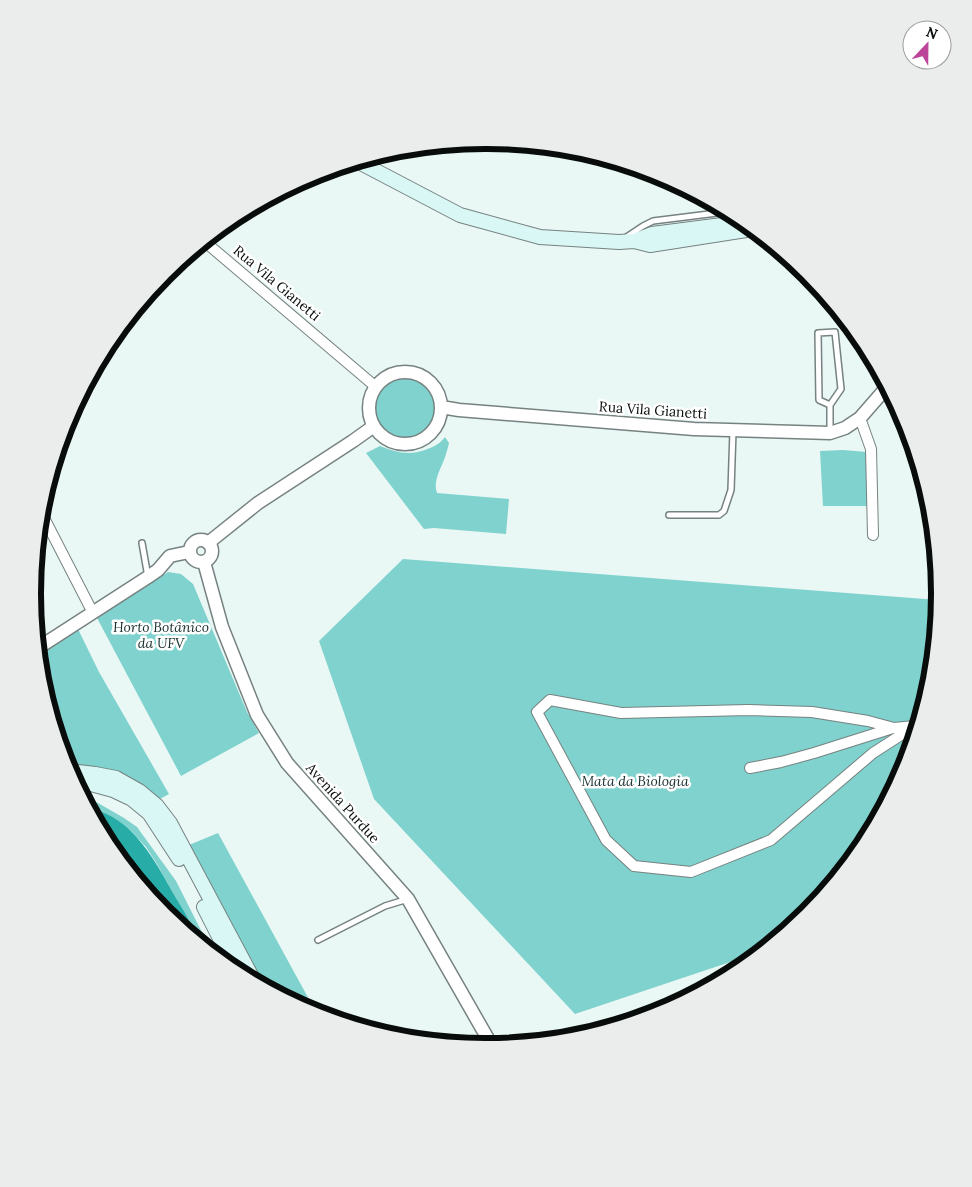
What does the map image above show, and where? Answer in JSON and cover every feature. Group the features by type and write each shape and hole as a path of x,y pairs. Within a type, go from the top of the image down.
{"main road":[{"path":"366,166 460,215 540,237 619,242 634,241 652,234 732,223"},
{"path":"634,241 650,245 742,231"},
{"path":"79,772 116,778 138,791 157,806 170,823 247,968"},
{"path":"84,783 113,790 132,799 149,813 177,854 229,956"}],"street":[{"name":"Rua Vila Gianetti","path":"209,246 376,387"},
{"path":"404,372 415,374 433,386 441,407 440,418 435,428 427,437 417,442 406,444 394,443 384,438 376,430 369,413 369,404 376,387 384,379 404,372"},
{"path":"873,535 871,449 860,418 882,392"},
{"name":"Rua Vila Gianetti","path":"441,407 694,429 830,433 845,428 860,418"},
{"path":"208,543 258,503 374,426"},
{"path":"47,525 93,613"},
{"path":"202,540 208,543 212,552 210,558 201,563 194,560 190,552 194,542 202,540"},
{"path":"44,644 148,577 158,570 170,556 190,552"},
{"name":"Avenida Purdue","path":"204,562 222,627 257,715 287,763 408,899 487,1038"},
{"path":"894,728 868,721 812,712 749,710 621,713 550,700 537,712 606,840 634,866 691,872 770,840 873,753 908,732"},
{"path":"750,768 814,753 894,728 910,727"}],"lane":[{"path":"619,242 642,226 653,222 716,213"},
{"path":"830,405 820,400 818,333 835,332 841,389 830,405 830,433"},
{"path":"669,515 719,516 724,511 731,490 733,430"},
{"path":"142,544 148,577"},
{"path":"318,940 385,906 408,899"}],"green space":[{"path":"399,379 411,379 427,387 433,397 435,409 433,421 427,431 411,439 399,439 383,431 375,415 375,403 383,387"},
{"path":"445,437 449,443 437,478 437,493 509,499 506,534 434,528 424,529 366,453 380,446 402,452 419,452 436,445"},
{"path":"820,451 867,452 870,506 823,506"},
{"name":"Mata da Biologia","path":"403,559 931,599 927,652 922,680 916,709 897,764 871,816 839,864 800,908 757,946 738,959 575,1014 374,799 319,641"},
{"name":"Horto Botânico da UFV","path":"168,572 181,574 193,584 247,712 259,733 181,776 97,618"},
{"path":"77,627 99,672 169,794 156,801 78,771 56,709 45,651"},
{"path":"93,802 137,827 176,881 205,938 189,924 157,864 146,847 131,831 99,812"},
{"path":"218,833 310,1001 258,975 189,845"}],"shaded area":[{"path":"98,811 119,821 142,843 193,928 152,887 133,864 116,841"}]}
